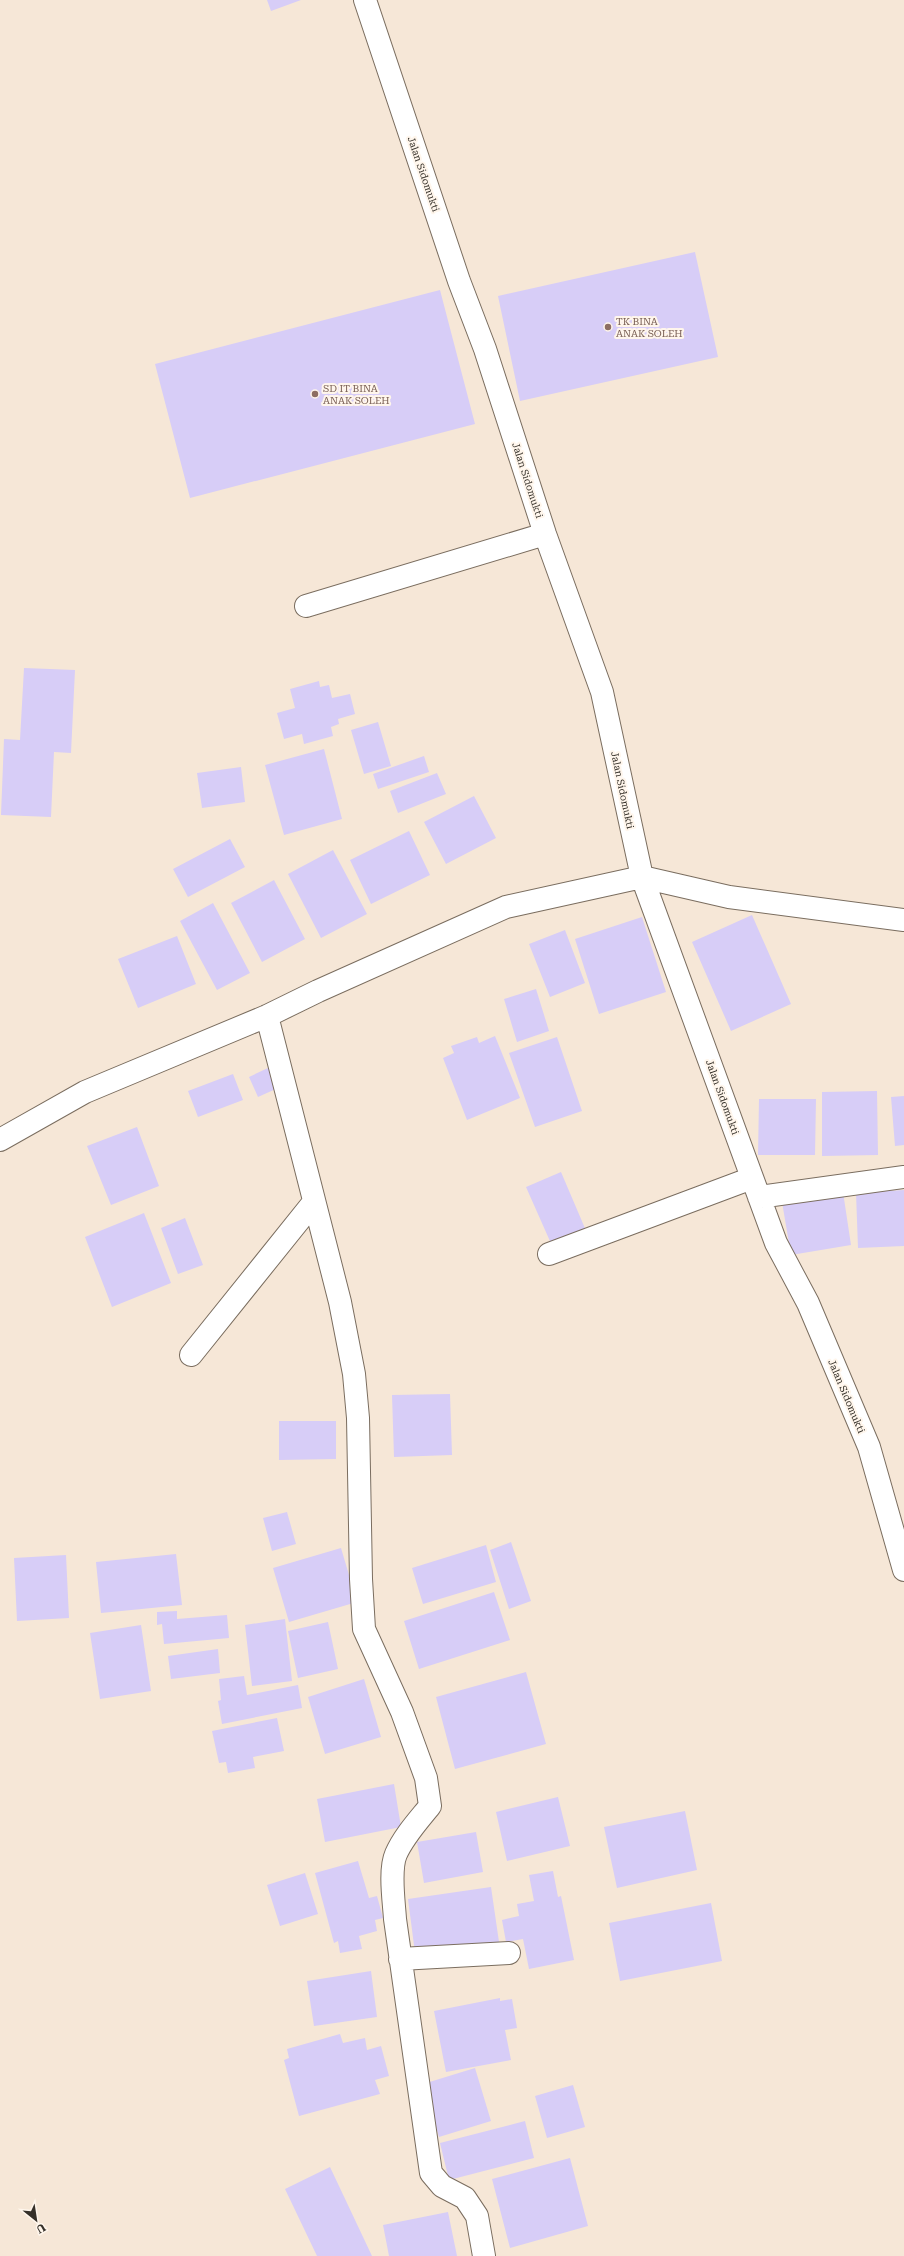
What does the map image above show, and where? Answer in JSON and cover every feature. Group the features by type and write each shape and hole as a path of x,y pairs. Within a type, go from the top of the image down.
{"street":[{"name":"Jalan Sidomukti","path":"365,0 459,281 485,349 545,534 602,692 642,877 776,1243 808,1303 869,1447 904,1570"},
{"path":"306,606 545,534"},
{"path":"0,1140 85,1092 268,1016 318,991 506,907 642,877 729,897 904,920"},
{"path":"268,1016 313,1203 340,1302 354,1374 358,1418 361,1579 364,1629 402,1712 426,1778 430,1806 410,1830 395,1855 393,1879 400,1959 431,2173 442,2186 465,2198 477,2216 484,2256"},
{"path":"549,1254 755,1187 904,1177"},
{"path":"191,1355 313,1203"},
{"path":"400,1959 509,1953"}],"building":[{"path":"267,0 301,0 271,11"},
{"name":"TK BINA ANAK SOLEH","path":"695,252 718,357 520,401 498,296"},
{"name":"SD IT BINA ANAK SOLEH","path":"440,290 475,424 190,498 155,364"},
{"path":"24,668 75,670 71,753 54,752 51,817 1,815 4,739 20,740"},
{"path":"319,681 320,687 329,685 332,698 350,694 355,714 338,719 339,724 331,727 333,736 304,744 302,734 284,739 277,713 295,708 290,689"},
{"path":"378,722 391,766 364,774 351,730"},
{"path":"324,749 342,819 284,835 265,765"},
{"path":"424,756 429,772 378,789 373,774"},
{"path":"241,767 245,802 202,808 197,773"},
{"path":"437,773 446,794 398,813 390,791"},
{"path":"474,796 496,838 446,864 424,822"},
{"path":"409,831 430,875 371,904 350,860"},
{"path":"230,839 245,867 188,897 173,869"},
{"path":"333,850 367,914 321,938 288,874"},
{"path":"274,880 305,939 262,962 231,903"},
{"path":"213,903 250,973 217,990 180,921"},
{"path":"752,915 791,1004 731,1031 692,942"},
{"path":"642,917 666,992 599,1014 575,939"},
{"path":"565,930 585,983 550,997 529,944"},
{"path":"177,936 196,984 138,1008 118,959"},
{"path":"536,989 549,1031 517,1042 504,999"},
{"path":"495,1036 520,1098 467,1120 443,1058 454,1053 451,1046 477,1037 479,1043"},
{"path":"557,1037 582,1111 535,1127 509,1053"},
{"path":"270,1067 278,1088 258,1097 249,1077"},
{"path":"233,1074 243,1100 198,1117 188,1091"},
{"path":"877,1091 878,1155 822,1156 822,1092"},
{"path":"904,1096 904,1145 895,1146 891,1097"},
{"path":"759,1099 816,1099 815,1155 758,1155"},
{"path":"137,1127 159,1186 111,1205 87,1146"},
{"path":"561,1172 587,1233 553,1248 526,1187"},
{"path":"904,1190 904,1246 858,1248 856,1193"},
{"path":"843,1192 851,1245 791,1255 782,1202"},
{"path":"144,1213 171,1283 112,1307 85,1237"},
{"path":"185,1218 203,1265 178,1274 161,1228"},
{"path":"450,1394 452,1455 394,1457 392,1395"},
{"path":"279,1421 336,1421 336,1459 279,1460"},
{"path":"287,1512 296,1544 272,1551 263,1518"},
{"path":"511,1542 531,1601 509,1609 490,1550"},
{"path":"486,1545 496,1582 423,1604 412,1568"},
{"path":"341,1548 357,1602 289,1622 273,1568"},
{"path":"176,1554 182,1605 101,1613 96,1562"},
{"path":"66,1555 69,1618 17,1621 14,1558"},
{"path":"494,1592 510,1640 419,1669 404,1621"},
{"path":"177,1611 177,1619 227,1615 229,1638 164,1644 162,1624 157,1625 157,1612"},
{"path":"285,1619 292,1681 252,1686 245,1625"},
{"path":"328,1622 338,1669 298,1678 288,1631"},
{"path":"141,1625 151,1691 100,1699 90,1633"},
{"path":"218,1649 220,1673 171,1679 168,1656"},
{"path":"526,1672 546,1744 455,1769 436,1697"},
{"path":"244,1676 247,1695 298,1685 302,1708 222,1724 218,1701 221,1700 219,1679"},
{"path":"364,1679 381,1737 325,1754 308,1697"},
{"path":"277,1718 284,1751 253,1757 255,1768 228,1773 226,1762 219,1763 212,1731"},
{"path":"394,1784 401,1827 325,1842 317,1799"},
{"path":"558,1797 570,1846 507,1861 496,1812"},
{"path":"685,1811 697,1870 617,1888 604,1827"},
{"path":"476,1832 483,1872 424,1883 417,1842"},
{"path":"358,1861 369,1898 377,1896 383,1918 375,1920 377,1931 359,1936 362,1949 340,1953 338,1941 334,1943 315,1873"},
{"path":"553,1871 558,1897 561,1896 574,1960 529,1969 523,1939 506,1942 502,1920 519,1916 517,1904 534,1901 529,1875"},
{"path":"305,1873 318,1914 280,1926 267,1885"},
{"path":"491,1887 499,1942 415,1953 408,1899"},
{"path":"711,1903 722,1961 620,1981 609,1923"},
{"path":"371,1971 377,2017 314,2026 307,1981"},
{"path":"500,1998 500,2001 512,1999 517,2028 505,2030 511,2060 446,2072 434,2011"},
{"path":"340,2034 343,2043 365,2038 367,2050 381,2046 389,2076 375,2080 380,2094 299,2116 284,2060 289,2058 287,2049"},
{"path":"475,2068 491,2121 439,2137 423,2084"},
{"path":"573,2085 585,2127 547,2138 535,2096"},
{"path":"525,2121 534,2158 449,2180 440,2143"},
{"path":"570,2158 588,2226 510,2248 492,2179"},
{"path":"330,2167 372,2256 317,2256 285,2189"},
{"path":"448,2212 457,2256 389,2256 383,2225"}],"place":[{"name":"TK BINA ANAK SOLEH","path":"608,327"},
{"name":"SD IT BINA ANAK SOLEH","path":"315,394"}]}
